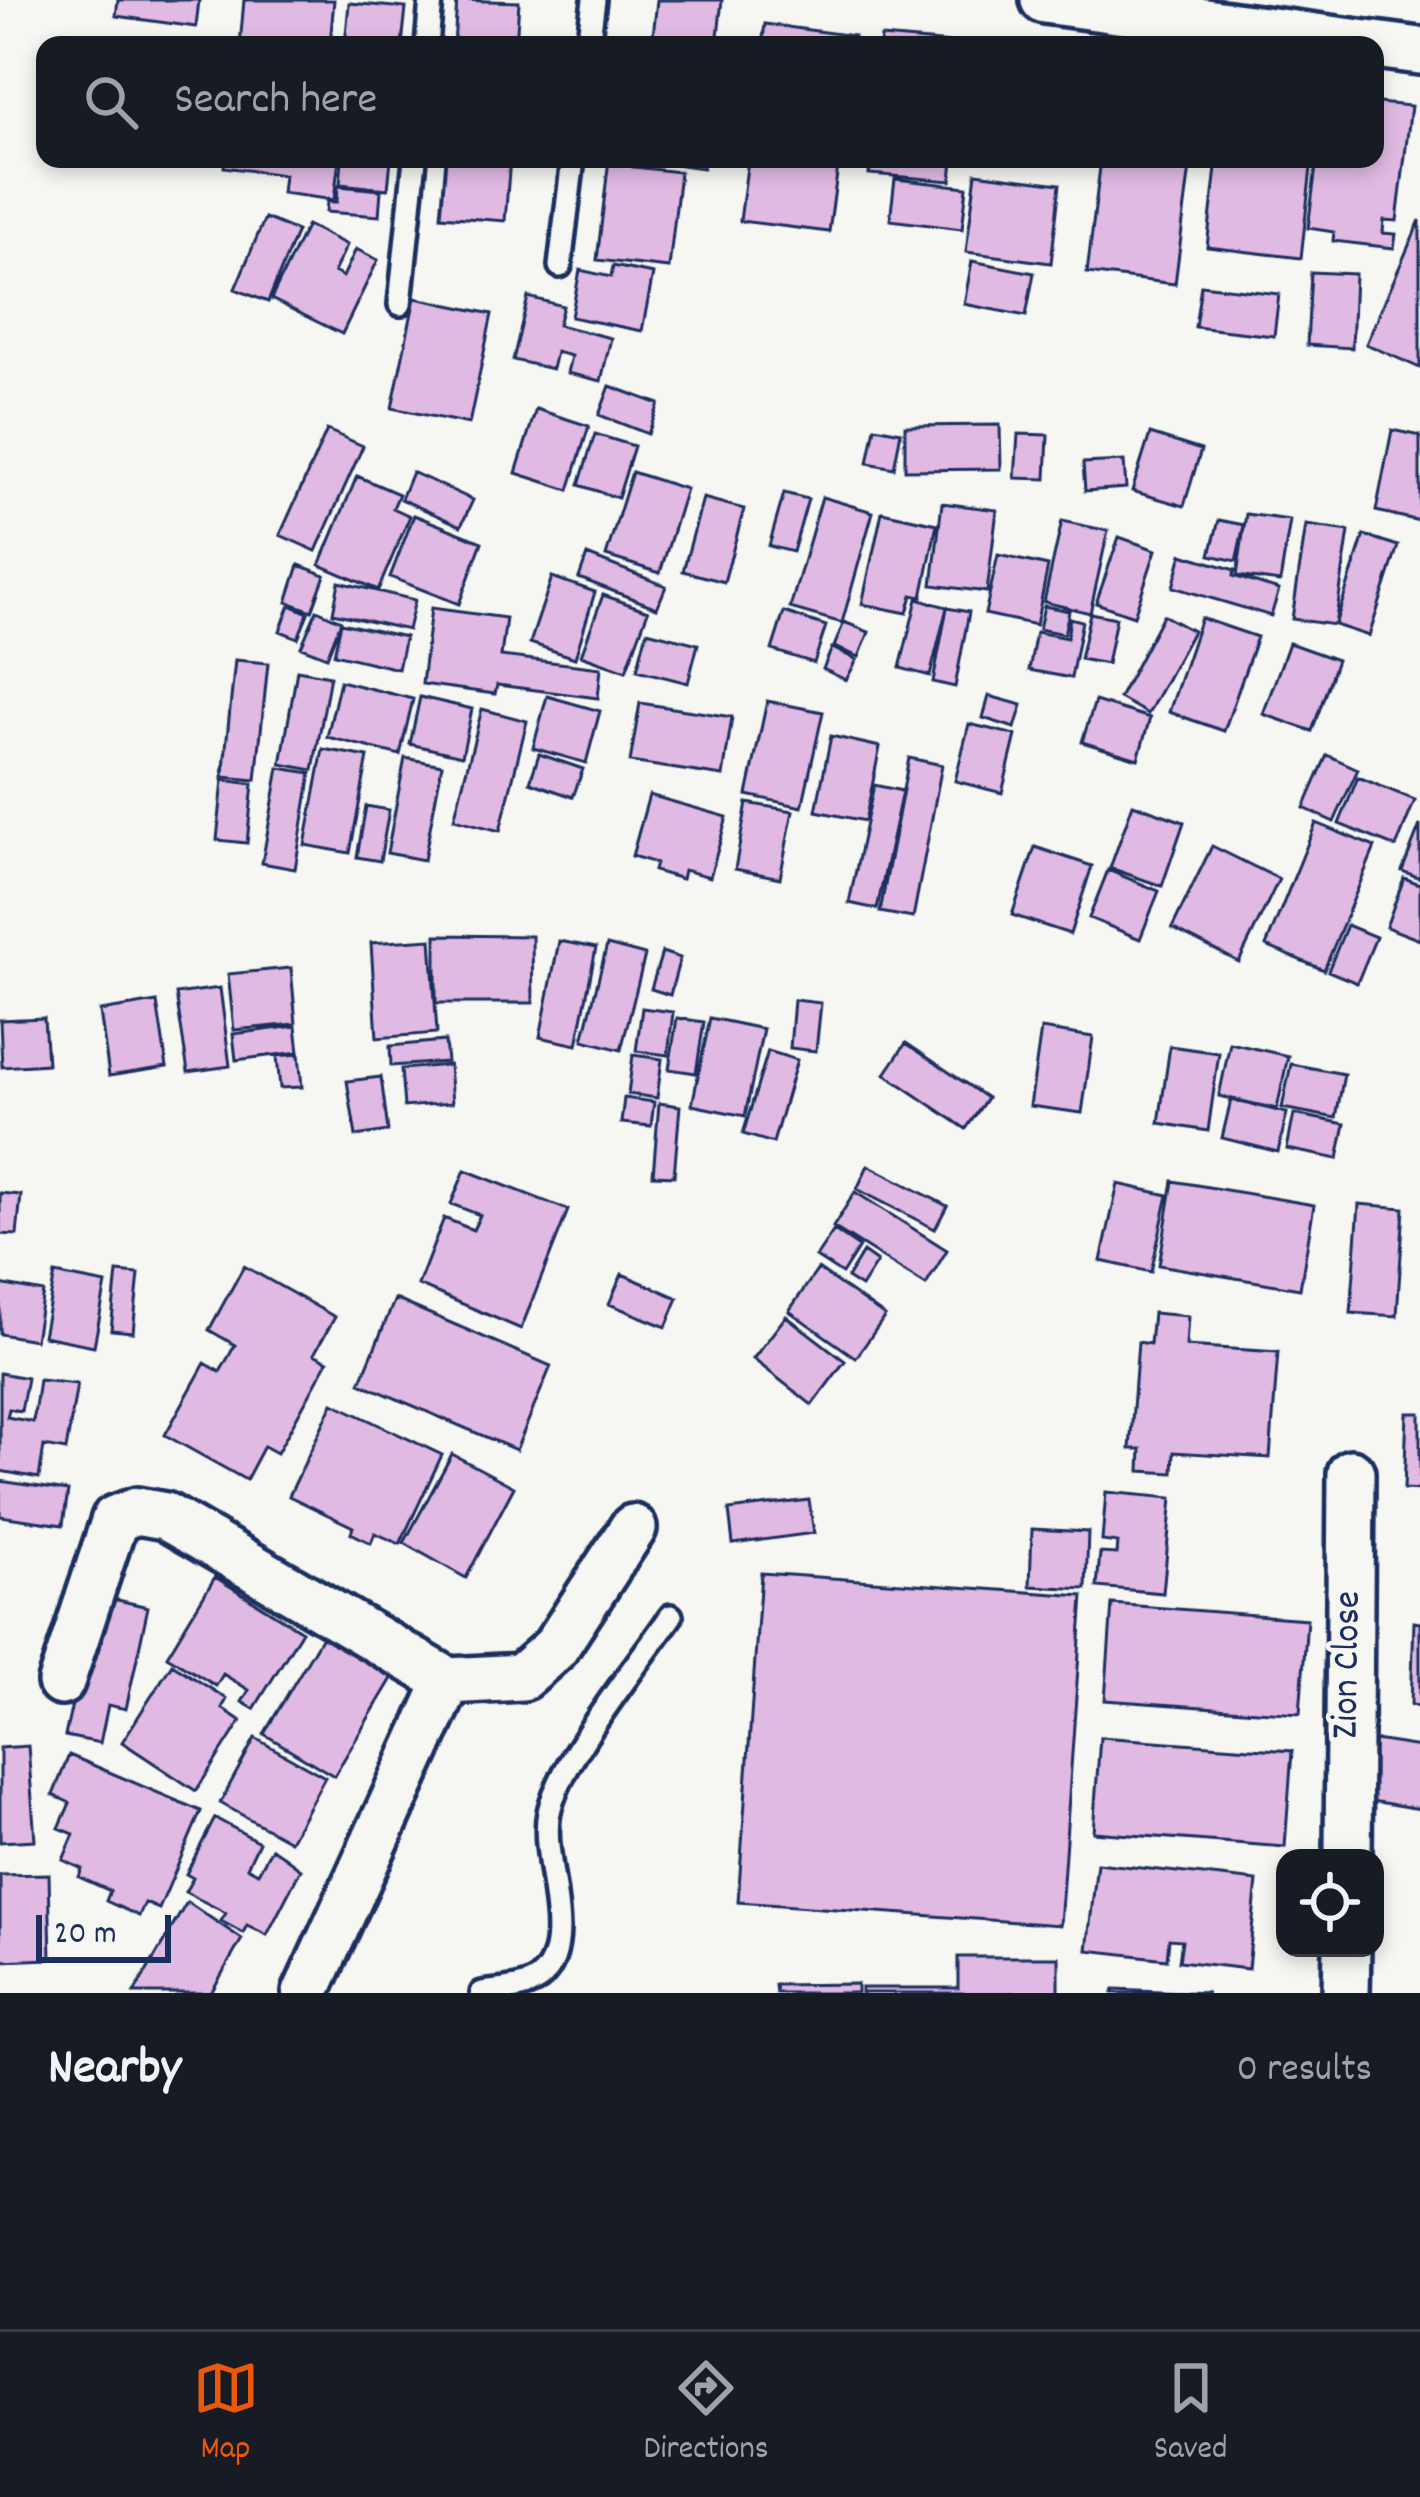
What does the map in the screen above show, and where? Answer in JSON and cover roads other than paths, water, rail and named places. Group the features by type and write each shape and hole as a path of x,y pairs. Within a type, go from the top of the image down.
{"street":[{"path":"1043,0 1308,36"},
{"path":"1384,46 1420,51"},
{"name":"Zion Close","path":"1348,1849 1352,1472"},
{"path":"61,1682 115,1519 137,1511 165,1516 448,1681 522,1677 555,1648 633,1528"},
{"path":"306,1993 448,1681"},
{"path":"1346,1993 1347,1957"}],"lane":[{"path":"428,36 431,0"},
{"path":"589,36 594,0"},
{"path":"400,304 414,168"},
{"path":"560,266 572,168"},
{"path":"482,1993 529,1984 544,1974 554,1953 559,1914 545,1844 558,1781 671,1616"}]}
